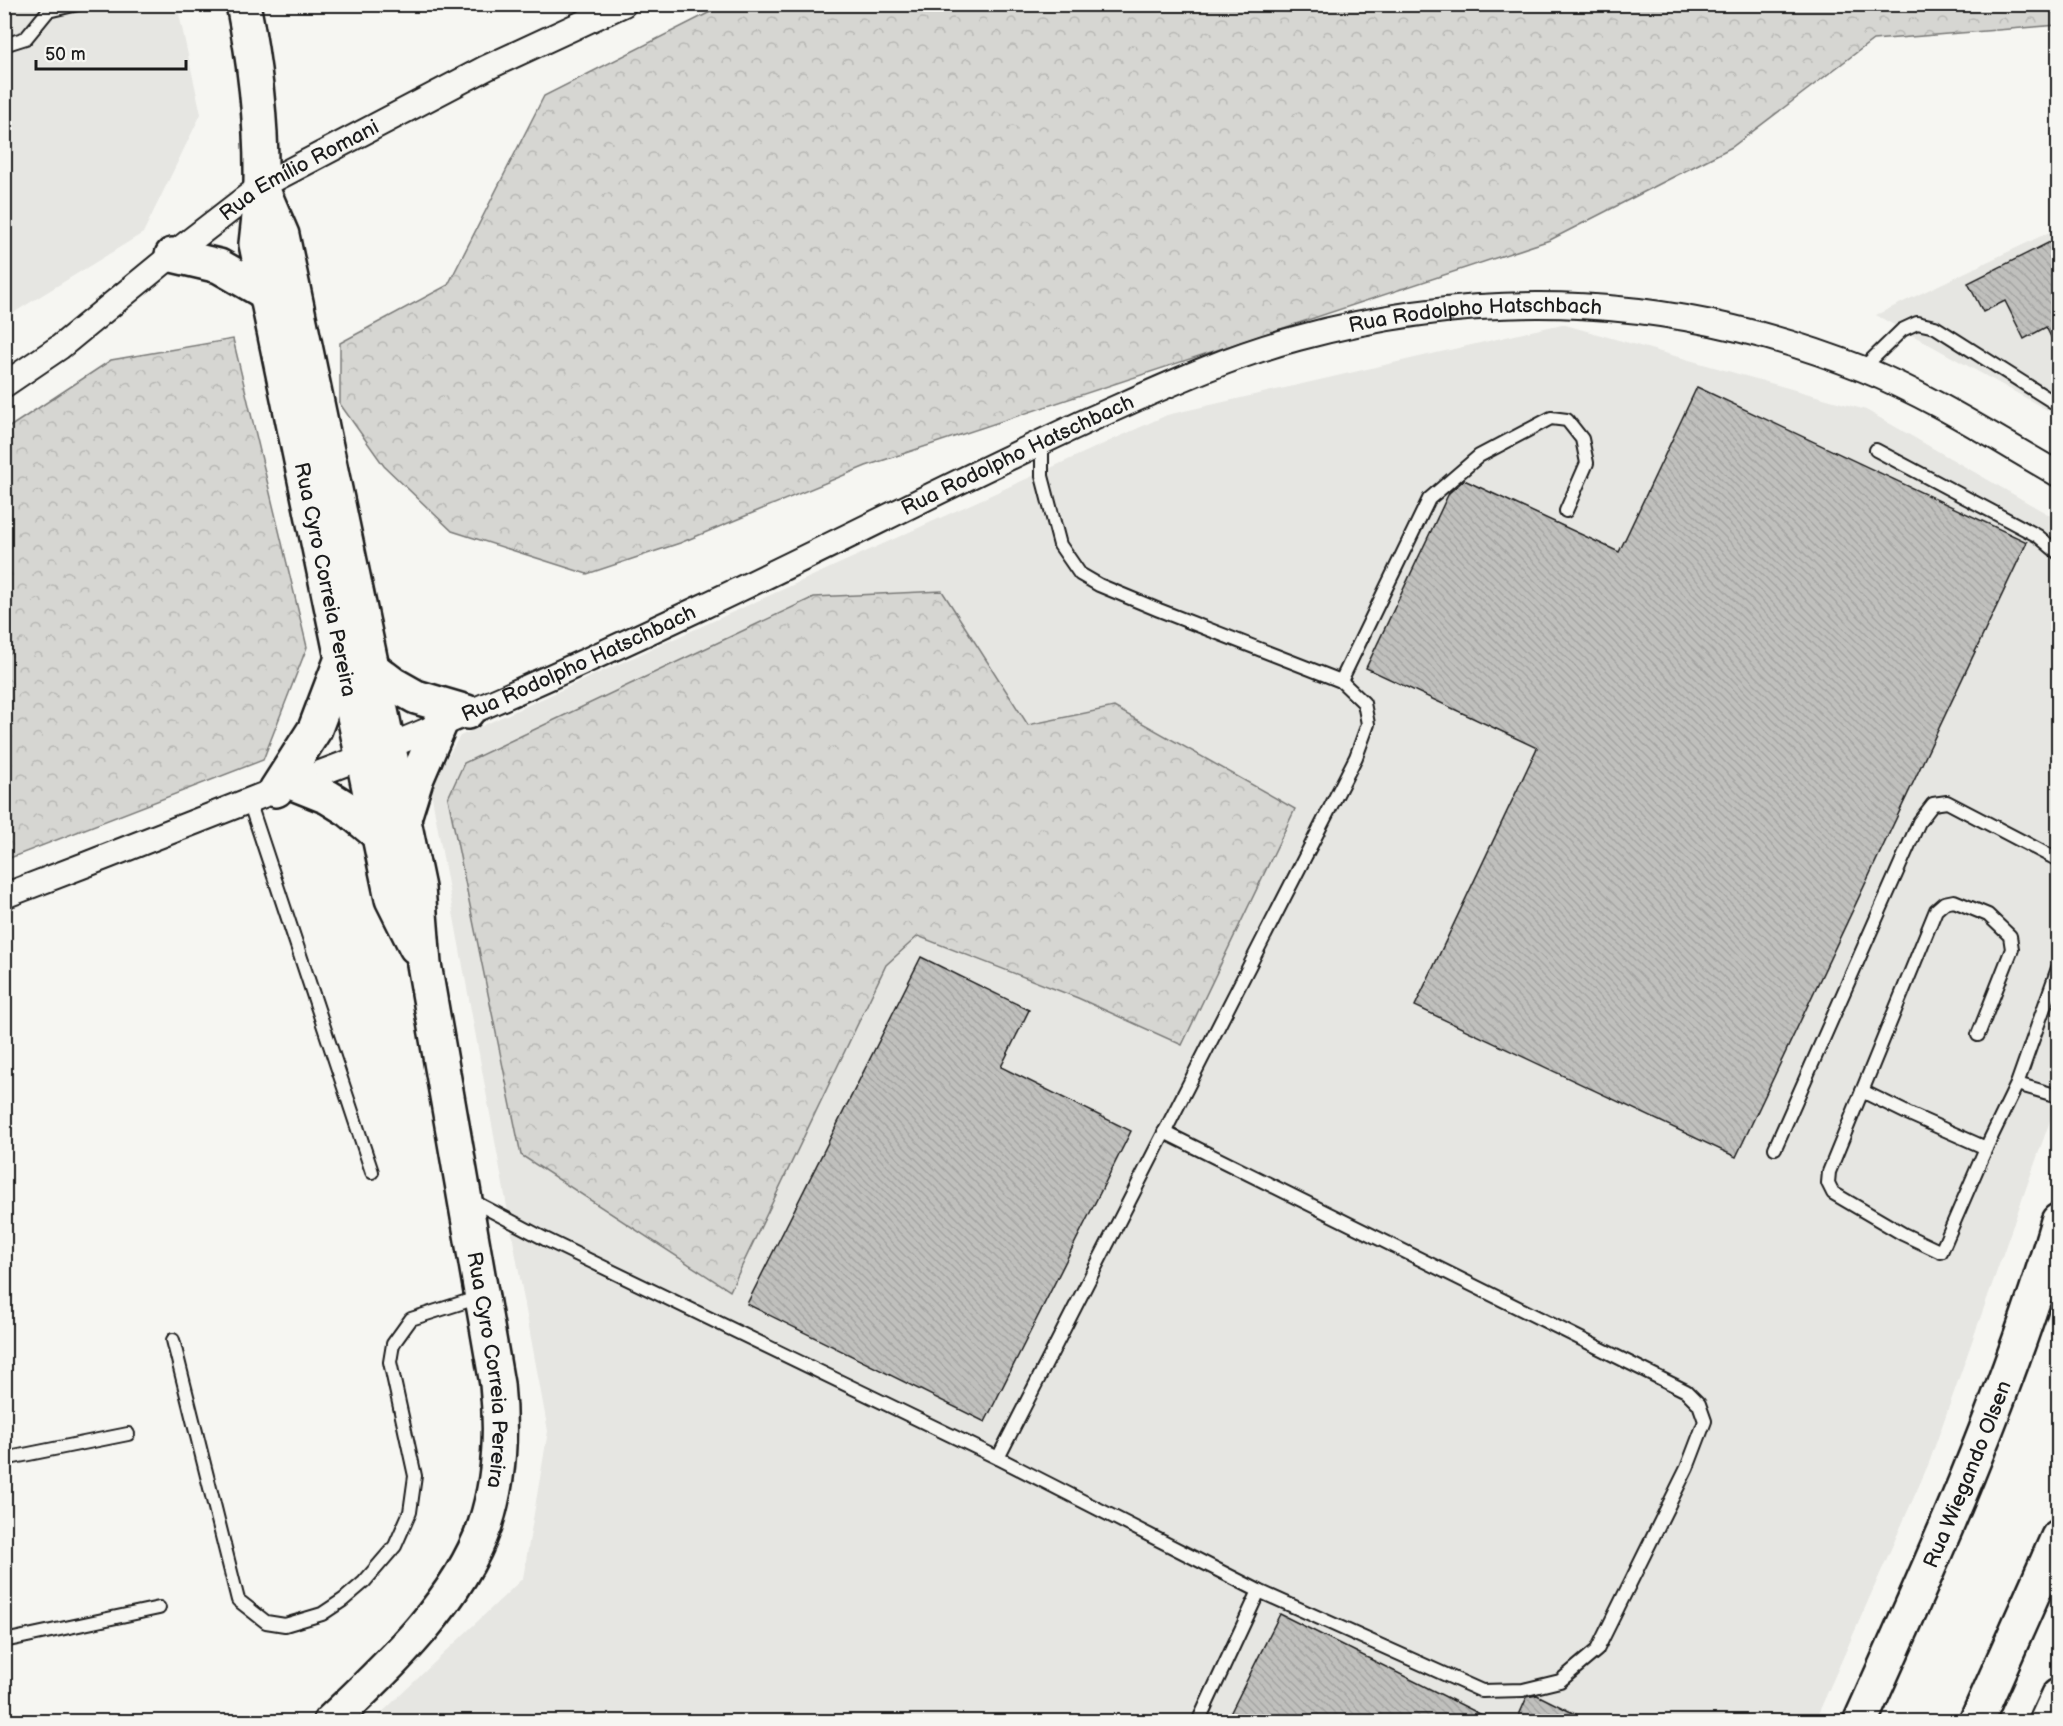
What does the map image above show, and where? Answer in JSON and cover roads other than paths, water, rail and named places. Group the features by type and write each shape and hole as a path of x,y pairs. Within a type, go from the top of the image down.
{"main road":[{"name":"Rua Cyro Correia Pereira","path":"243,4 256,84 261,186 256,244 357,663"},
{"name":"Rua Cyro Correia Pereira","path":"261,186 282,235 357,663 391,827 418,888 424,964 497,1384 500,1415 500,1448 494,1486 485,1525 468,1561 449,1592 424,1625 374,1681 330,1722"},
{"path":"172,255 219,266 266,293"},
{"path":"357,663 454,718 416,780 391,827 335,802 273,792 357,663"},
{"name":"Rua Wiegando Olsen","path":"1860,1722 1987,1429 2017,1352 2058,1221"},
{"path":"1976,1722 2058,1537"},
{"path":"2046,1722 2058,1696"}],"street":[{"name":"Rua Emílio Romani","path":"4,385 60,347 261,186 486,68 624,4"},
{"name":"Rua Rodolpho Hatschbach","path":"4,896 375,752 454,718 694,611 1042,442 1182,379 1295,338 1410,314 1467,306 1568,304 1675,315 1752,333 1862,369 1927,399 2058,474"}],"lane":[{"path":"4,45 26,38 48,11 78,4"},
{"path":"1862,369 1902,330 1917,323 1935,327 2058,405"},
{"path":"1341,681 1429,499 1479,456 1551,418 1567,420 1582,440 1587,463 1566,510"},
{"path":"998,1458 1356,757 1368,724 1364,703 1341,681 1098,585 1080,574 1060,545 1042,476 1042,442"},
{"path":"1876,450 2038,536 2058,553"},
{"path":"273,792 372,1172"},
{"path":"1775,1148 1919,822 1933,804 1947,802 2058,860"},
{"path":"1978,1035 2012,949 2010,936 1989,915 1954,901 1944,903 1936,910 1829,1172 1828,1183 1833,1193 1903,1234 1941,1252 1986,1148 2017,1084 2058,968"},
{"path":"2017,1084 2058,1096"},
{"path":"1862,1091 1986,1148"},
{"path":"465,1197 545,1239 998,1458 1259,1592 1482,1691 1522,1690 1560,1681 1597,1650 1687,1468 1705,1421 1699,1404 1686,1391 1164,1132"},
{"path":"173,1340 238,1600 266,1622 285,1625 322,1614 343,1600 364,1582 395,1546 410,1512 415,1476 390,1362 393,1344 411,1319 482,1296"},
{"path":"4,1459 128,1434"},
{"path":"1198,1722 1259,1592"},
{"path":"4,1641 159,1608"}]}
